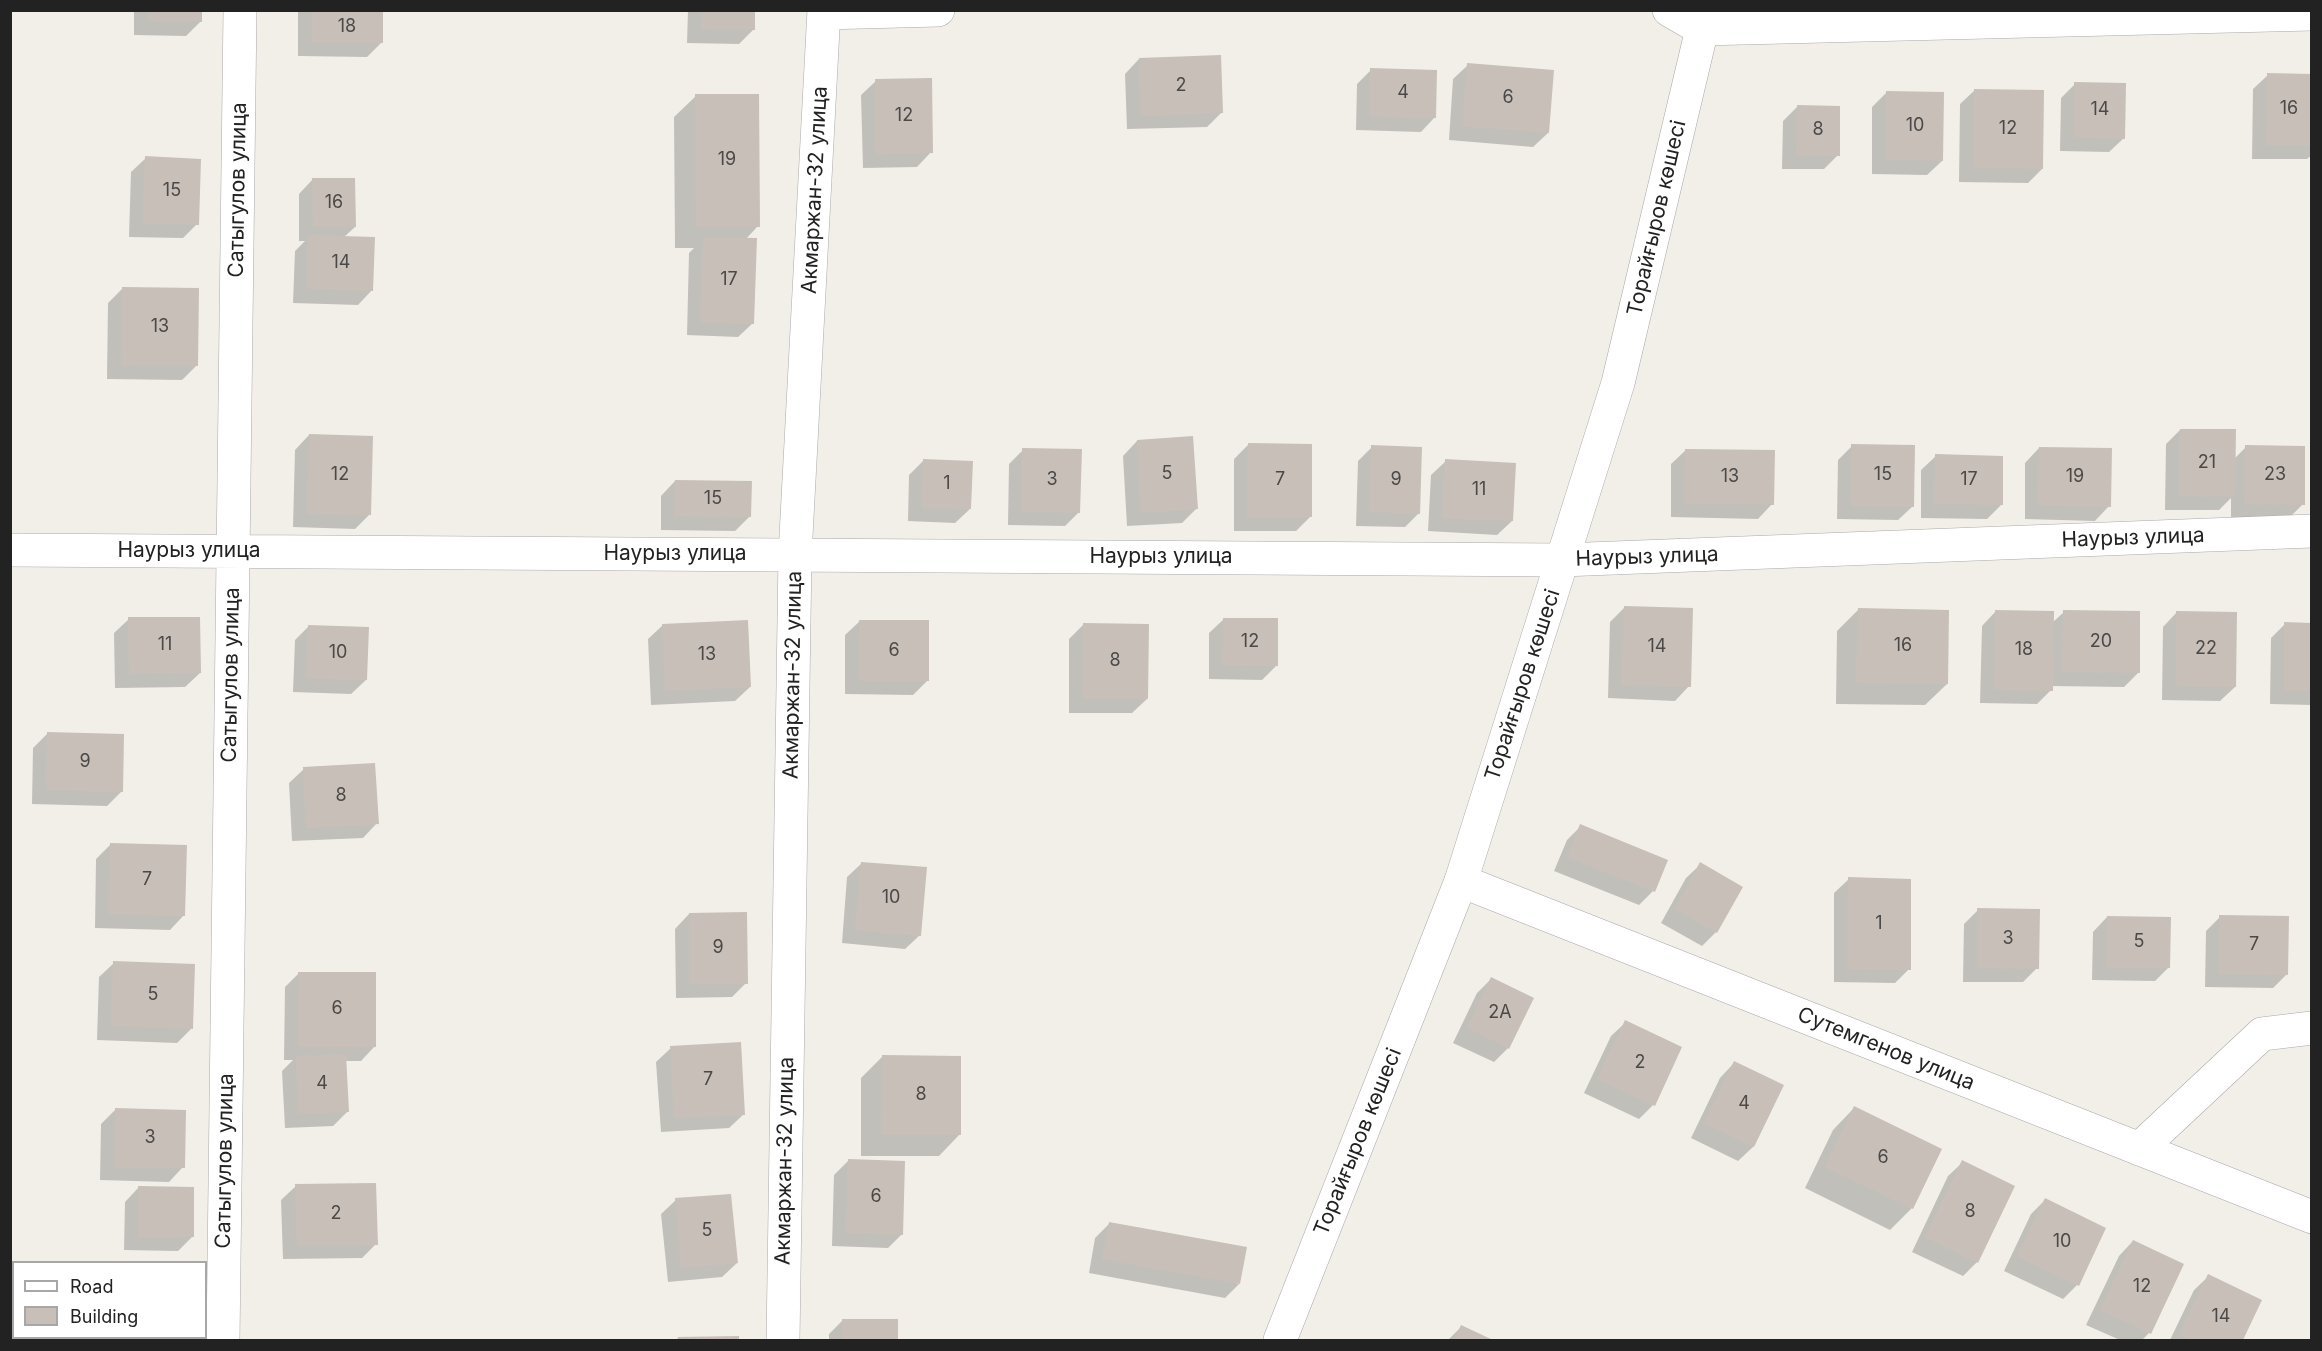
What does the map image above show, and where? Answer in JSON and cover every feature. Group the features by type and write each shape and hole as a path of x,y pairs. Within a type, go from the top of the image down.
{"street":[{"name":"Сатыгулов улица","path":"223,1341 240,10"},
{"path":"824,12 938,10"},
{"path":"1669,10 1702,20 2312,14"},
{"name":"Акмаржан-32 улица","path":"783,1341 795,555 824,12"},
{"name":"Торайғыров көшесі","path":"1280,1341 1461,881 1618,383 1702,20"},
{"name":"Наурыз улица","path":"10,550 1562,560 2312,531"},
{"name":"Сутемгенов улица","path":"1461,881 2312,1217"},
{"path":"2139,1149 2262,1034 2312,1028"}],"building":[{"path":"148,10 202,10 202,22 148,21"},
{"path":"312,10 383,10 383,43 312,43"},
{"path":"701,10 755,10 755,30 701,29"},
{"path":"1221,55 1223,113 1141,116 1139,58"},
{"path":"1467,63 1554,70 1549,133 1462,126"},
{"path":"1370,68 1437,70 1436,118 1369,116"},
{"path":"2267,73 2312,74 2312,146 2266,145"},
{"path":"932,78 933,153 876,154 875,79"},
{"path":"2074,82 2126,83 2125,139 2074,137"},
{"path":"1974,89 2044,90 2043,169 1973,168"},
{"path":"1886,91 1944,92 1943,161 1885,160"},
{"path":"695,94 759,94 760,227 696,227"},
{"path":"1797,105 1840,106 1840,156 1796,155"},
{"path":"145,156 201,159 199,225 143,223"},
{"path":"312,178 355,178 356,227 313,227"},
{"path":"308,235 375,237 373,291 307,289"},
{"path":"703,237 757,238 754,324 700,322"},
{"path":"122,287 199,288 198,366 121,365"},
{"path":"2180,429 2236,429 2235,497 2179,496"},
{"path":"309,434 373,436 371,515 307,514"},
{"path":"1193,436 1198,509 1141,513 1137,440"},
{"path":"1248,443 1312,444 1312,517 1247,517"},
{"path":"1851,444 1915,445 1914,507 1851,506"},
{"path":"1371,445 1422,447 1420,514 1369,512"},
{"path":"2245,445 2305,446 2305,505 2244,504"},
{"path":"2039,447 2112,448 2111,507 2038,505"},
{"path":"1022,448 1082,449 1080,513 1021,511"},
{"path":"1685,449 1775,450 1774,505 1684,503"},
{"path":"1935,454 2003,456 2003,505 1934,504"},
{"path":"923,459 973,461 971,509 921,508"},
{"path":"1445,459 1516,463 1513,521 1442,518"},
{"path":"675,480 752,481 751,517 674,516"},
{"path":"1624,606 1693,608 1691,687 1621,685"},
{"path":"1858,608 1949,610 1948,684 1856,683"},
{"path":"1995,610 2054,611 2053,691 1994,690"},
{"path":"2063,610 2140,611 2140,673 2062,672"},
{"path":"2176,611 2237,612 2236,687 2176,686"},
{"path":"128,617 200,617 201,673 129,674"},
{"path":"1223,618 1278,618 1278,666 1222,665"},
{"path":"748,620 751,687 665,691 662,624"},
{"path":"859,620 929,620 929,681 859,681"},
{"path":"2284,622 2312,623 2312,691 2284,691"},
{"path":"1083,623 1149,624 1148,699 1082,699"},
{"path":"308,625 369,627 367,680 306,678"},
{"path":"47,732 124,734 123,792 46,790"},
{"path":"375,763 379,824 306,828 303,767"},
{"path":"1580,824 1668,860 1655,892 1567,857"},
{"path":"110,843 187,845 185,916 108,914"},
{"path":"861,862 927,867 921,936 855,930"},
{"path":"1700,862 1743,887 1717,933 1675,909"},
{"path":"1848,877 1911,879 1911,970 1847,969"},
{"path":"1977,908 2040,909 2039,969 1977,968"},
{"path":"747,912 748,984 689,984 689,913"},
{"path":"2219,915 2289,916 2288,975 2219,974"},
{"path":"2107,916 2171,917 2170,968 2106,967"},
{"path":"113,961 195,964 193,1029 111,1026"},
{"path":"298,972 376,972 376,1047 298,1047"},
{"path":"1491,977 1534,998 1509,1049 1467,1028"},
{"path":"1625,1020 1682,1047 1655,1106 1597,1079"},
{"path":"741,1042 745,1115 674,1118 670,1046"},
{"path":"346,1054 349,1112 298,1114 296,1056"},
{"path":"882,1055 961,1056 961,1135 881,1135"},
{"path":"1734,1061 1784,1085 1754,1147 1704,1123"},
{"path":"1854,1106 1942,1149 1913,1209 1825,1167"},
{"path":"115,1108 186,1110 185,1168 114,1167"},
{"path":"848,1159 905,1161 903,1235 846,1233"},
{"path":"1962,1160 2015,1186 1978,1263 1925,1237"},
{"path":"376,1183 378,1245 297,1246 295,1184"},
{"path":"138,1186 194,1187 194,1237 138,1237"},
{"path":"731,1194 738,1263 681,1268 675,1198"},
{"path":"2045,1198 2106,1228 2079,1286 2017,1256"},
{"path":"1109,1222 1247,1247 1240,1284 1102,1259"},
{"path":"2133,1240 2184,1264 2151,1334 2100,1310"},
{"path":"2208,1274 2262,1300 2243,1340 2192,1340 2179,1334"},
{"path":"842,1319 898,1319 898,1340 842,1340"},
{"path":"1461,1325 1493,1340 1454,1340"},
{"path":"739,1336 739,1340 678,1340 678,1337"},
{"path":"120,1339 190,1339 190,1340"}]}
